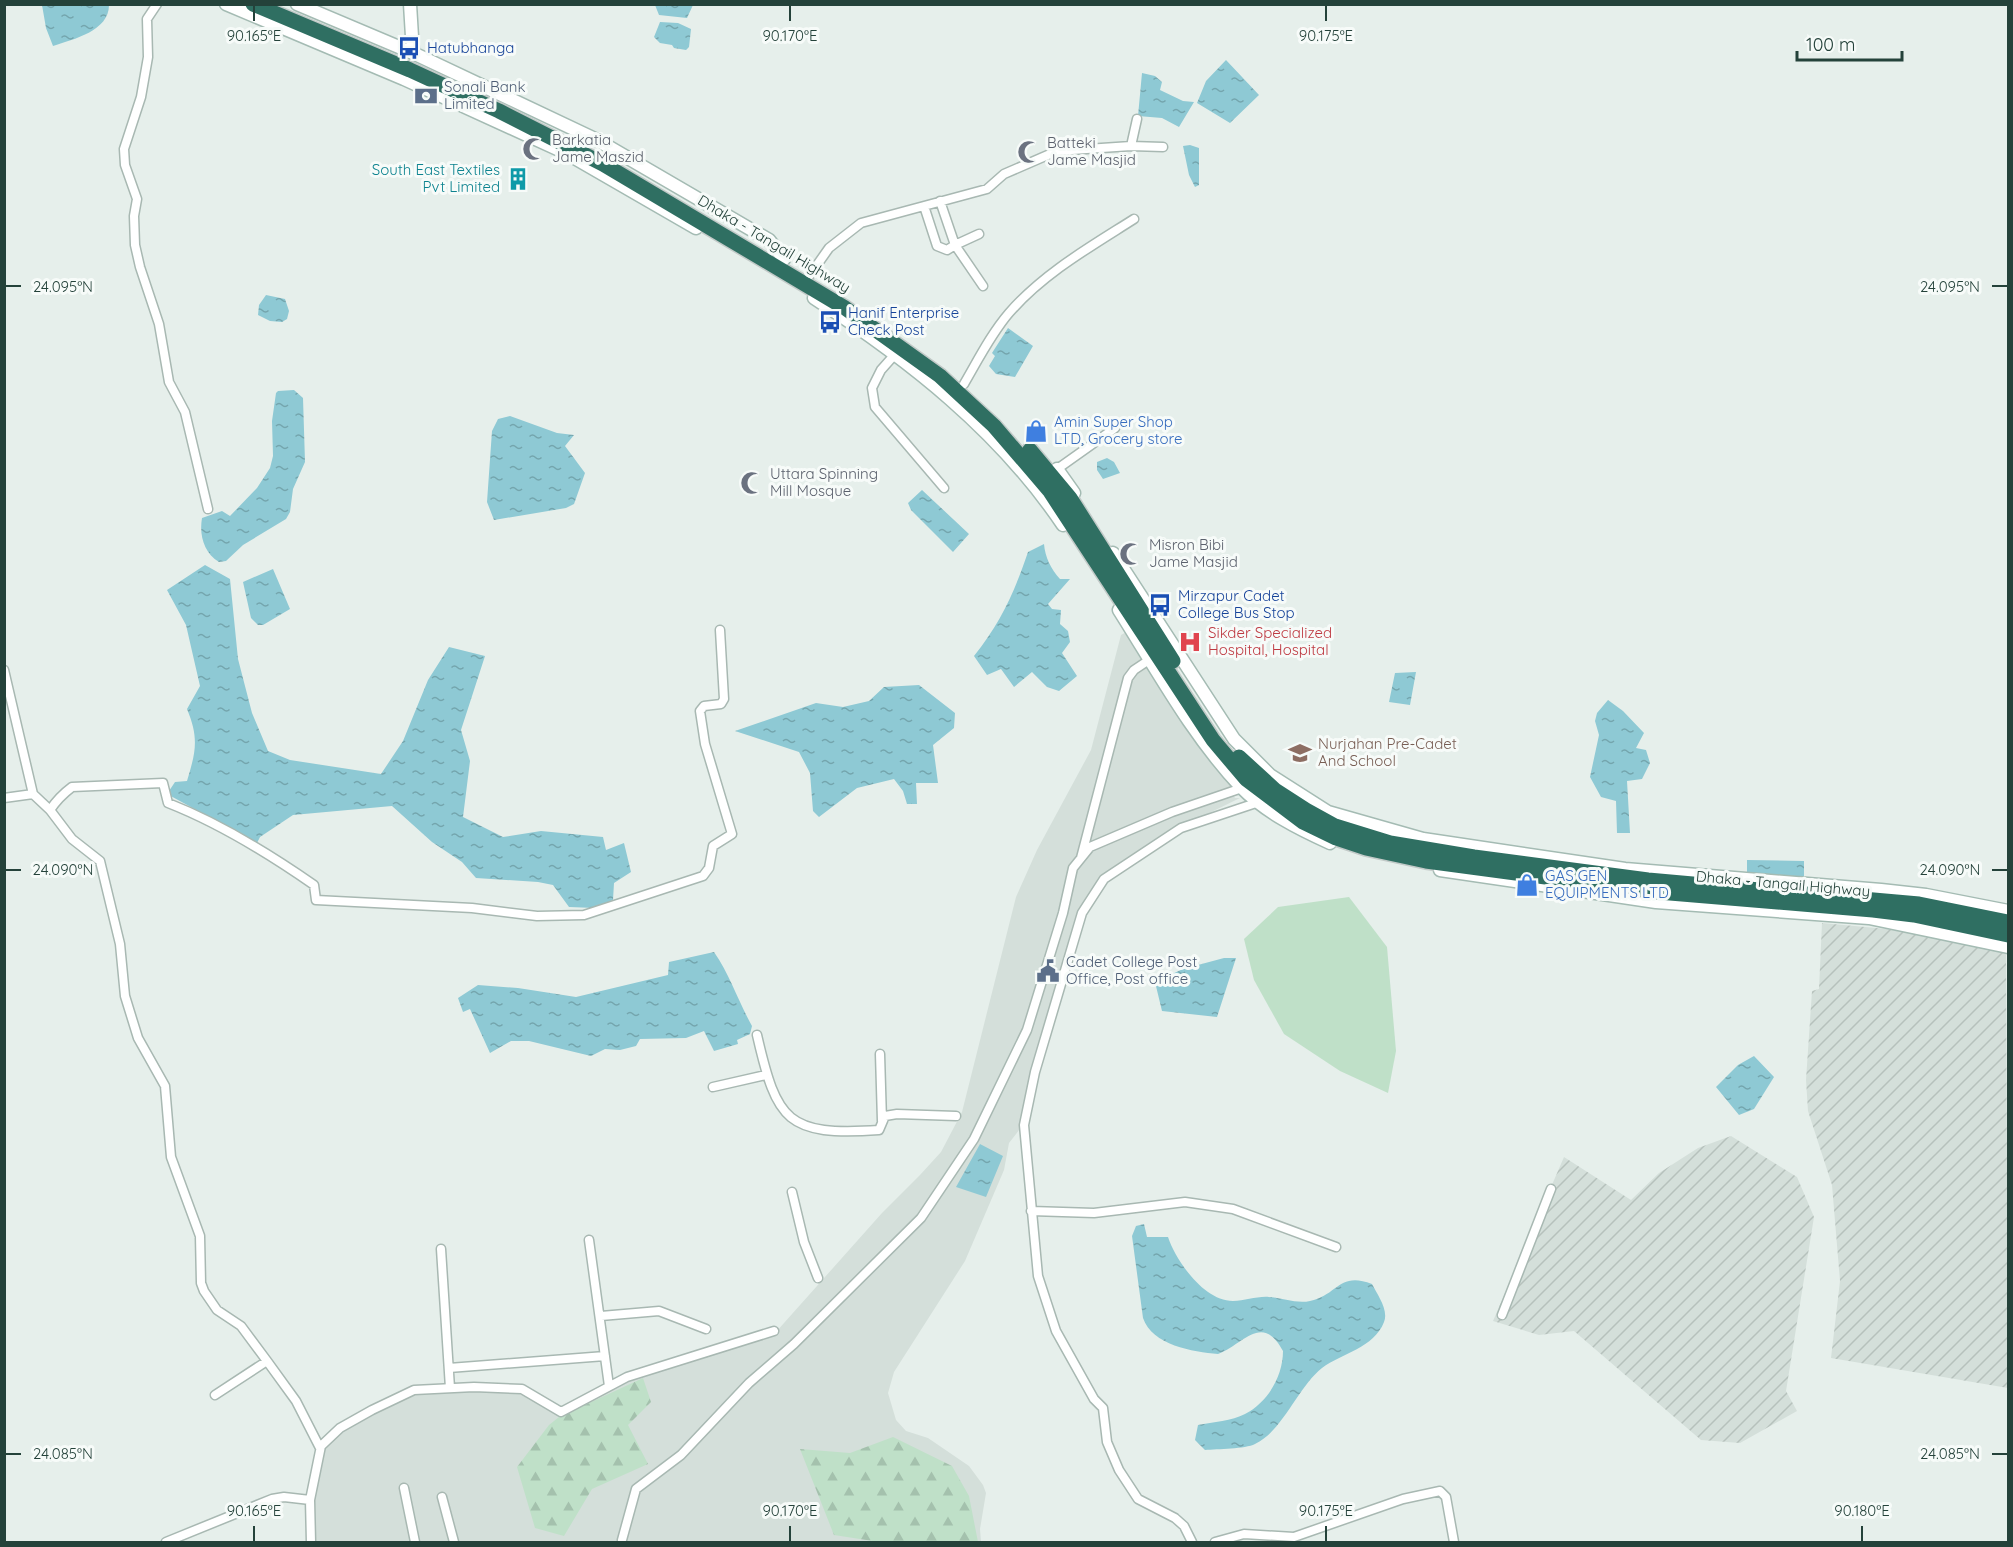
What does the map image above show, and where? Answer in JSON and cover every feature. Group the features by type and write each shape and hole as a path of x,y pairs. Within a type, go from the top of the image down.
{"highway":[{"name":"Dhaka - Tangail Highway","path":"253,4 410,70 499,111 603,164 775,264 810,275 851,300 964,384 1054,471 1208,718 1235,753 1284,796 1335,825 1390,843 1474,857 1726,888 1899,901 2008,921"},
{"name":"Dhaka - Tangail Highway","path":"276,4 515,110 609,158 845,308 898,351 960,393 1025,460 1064,510 1153,657 1213,740 1246,779 1285,811 1336,838 1426,861 1707,902 1873,910 1914,915 2008,935"}],"main road":[{"path":"226,4 404,79 566,153 775,264"},
{"path":"297,4 413,52 597,140 769,240 775,264"},
{"path":"410,4 413,52"},
{"path":"1054,471 1234,739 1270,775 1308,802 1328,812 1424,839 1614,868 1881,890 1926,895 2008,911"},
{"path":"1153,657 1206,744 1242,788 1297,828 1339,847 1423,867 1510,882 1869,918 2008,947"}],"street":[{"path":"157,4 147,19 148,57 141,96 124,149 125,165 137,199 134,216 135,245 140,267 159,324 169,382 185,412 208,509"},
{"path":"1131,146 1137,119"},
{"path":"810,275 829,248 861,223 987,189 1004,174 1057,151 1131,146 1162,147"},
{"path":"940,201 955,245 983,286"},
{"path":"924,206 937,246 947,250 979,234"},
{"path":"964,384 1007,316 1029,292 1060,267 1134,219"},
{"path":"898,351 881,370 872,388 875,407 944,488"},
{"path":"1054,471 1115,428"},
{"path":"50,810 56,800 65,796 72,787 163,783 168,802 276,858 314,885 316,900 472,908 537,916 584,915 703,876 707,873 713,846 732,834 705,744 700,711 704,706 721,704 724,699 720,630"},
{"path":"1080,859 1128,678 1153,657"},
{"path":"4,670 33,794 50,810 72,839 100,861 120,944 125,996 131,1017 138,1038 165,1086 171,1157 200,1236 201,1283 204,1291 217,1310 241,1326 267,1360 296,1401 320,1449"},
{"path":"622,1540 636,1489 681,1455 749,1383 794,1344 921,1218 974,1139 1027,1030 1063,913 1073,868 1080,859 1090,847 1114,835 1242,788"},
{"path":"4,798 33,794"},
{"path":"1192,1542 1179,1522 1138,1498 1119,1470 1107,1442 1102,1408 1094,1400 1056,1331 1038,1276 1024,1125 1035,1071 1079,921 1089,900 1111,872 1126,865 1164,837 1181,828 1259,802"},
{"path":"757,1035 766,1075 777,1101 786,1115 797,1123 844,1132 879,1130 885,1116 897,1114 956,1116"},
{"path":"880,1053 879,1108 882,1121"},
{"path":"713,1087 766,1075"},
{"path":"1502,1315 1551,1189"},
{"path":"792,1192 804,1242 818,1278"},
{"path":"1031,1210 1094,1213 1185,1202 1233,1209 1336,1247"},
{"path":"589,1240 609,1386"},
{"path":"441,1249 450,1388"},
{"path":"601,1316 659,1311 706,1329"},
{"path":"311,1542 310,1500 320,1449 340,1428 414,1390 522,1389 561,1412 609,1386 687,1357 774,1331"},
{"path":"449,1368 605,1356"},
{"path":"215,1395 267,1360"},
{"path":"404,1488 415,1542"},
{"path":"1215,1542 1244,1534 1271,1538 1294,1536 1403,1499 1440,1491 1446,1497 1454,1542"},
{"path":"166,1542 272,1499 284,1497 310,1500"},
{"path":"442,1497 454,1542"}],"shaded area":[{"path":"1128,631 1230,782 1230,791 1235,798 1240,798 1162,836 1125,864 1087,899 1023,1125 1009,1143 1004,1170 965,1261 894,1372 888,1393 896,1420 906,1431 928,1438 969,1466 983,1485 986,1493 980,1529 981,1542 311,1542 310,1503 322,1446 340,1429 414,1391 521,1390 562,1413 626,1379 776,1332 882,1213 941,1152 962,1112 1016,897 1037,850 1091,750 1121,635"},
{"path":"1822,923 1887,929 1949,941 1973,941 2006,954 2008,1388 1831,1358 1840,1281 1832,1185 1808,1111 1806,1080 1812,991 1819,989"},
{"path":"1731,1136 1797,1177 1814,1217 1786,1391 1797,1411 1740,1443 1701,1440 1574,1331 1539,1335 1493,1321 1564,1157 1631,1200 1659,1173 1698,1148"}],"green space":[{"path":"1349,897 1387,947 1396,1051 1388,1093 1340,1071 1284,1034 1254,980 1244,939 1278,907"},
{"path":"643,1378 651,1402 628,1425 648,1464 592,1489 564,1536 535,1528 517,1467 549,1425 559,1417"},
{"path":"893,1437 952,1466 969,1496 978,1542 879,1542 834,1535 800,1449 850,1453"}],"water":[{"path":"655,4 693,5 687,18 659,15"},
{"path":"42,5 109,5 107,14 97,28 80,37 53,46 46,28"},
{"path":"660,22 678,23 691,29 689,47 686,50 660,43 654,37"},
{"path":"1226,60 1259,95 1230,123 1197,103 1206,81"},
{"path":"1142,73 1155,76 1162,82 1160,90 1183,101 1194,102 1179,127 1162,118 1138,116"},
{"path":"1190,145 1199,148 1199,185 1195,187 1189,175 1183,146"},
{"path":"266,295 285,299 289,311 287,319 282,322 270,321 258,315 259,305"},
{"path":"1008,328 1033,346 1015,377 996,374 989,366 995,356 992,353"},
{"path":"294,390 303,398 305,462 293,489 290,512 286,519 243,545 226,561 219,562 206,549 201,531 202,518 222,511 230,516 257,488 270,468 273,456 272,421 276,393"},
{"path":"510,416 557,433 574,435 565,446 585,473 574,504 566,508 494,520 487,502 492,431 498,419"},
{"path":"1107,458 1114,462 1120,473 1103,479 1097,470 1097,462"},
{"path":"922,490 969,534 953,552 911,510 908,503"},
{"path":"1044,544 1051,567 1060,579 1070,579 1048,604 1052,609 1061,610 1060,624 1068,631 1070,642 1062,653 1077,676 1059,691 1047,687 1032,672 1014,687 1001,669 987,675 974,656 1006,607 1028,552"},
{"path":"205,565 230,579 238,659 252,713 268,751 290,760 381,774 403,741 428,680 449,647 485,656 461,730 470,761 463,817 503,837 541,831 603,837 606,850 624,843 631,872 614,883 613,900 595,908 569,907 553,885 476,878 462,862 432,842 392,806 293,815 260,837 257,843 167,794 175,782 187,781 195,737 187,709 200,686 186,625 167,590"},
{"path":"273,569 290,609 263,625 258,625 251,618 243,582"},
{"path":"1416,672 1410,705 1389,702 1395,673"},
{"path":"919,685 955,713 954,728 933,745 938,783 916,783 917,804 907,804 903,791 894,779 857,788 819,817 813,811 810,773 799,752 735,731 816,703 843,707 869,701 884,687"},
{"path":"1608,700 1623,711 1644,733 1636,748 1646,750 1650,763 1642,779 1627,781 1630,833 1617,833 1616,801 1601,797 1590,777 1599,735 1595,721 1597,713"},
{"path":"1747,860 1804,861 1804,877 1747,876"},
{"path":"714,952 752,1026 750,1034 737,1040 738,1044 714,1051 704,1031 686,1038 640,1039 636,1046 620,1050 605,1049 591,1056 529,1041 511,1041 490,1053 470,1009 463,1012 458,998 478,985 518,988 576,997 668,975 669,962"},
{"path":"1224,958 1236,958 1217,1017 1162,1011 1155,982 1183,969"},
{"path":"1754,1056 1774,1077 1754,1109 1739,1115 1716,1087 1738,1065"},
{"path":"980,1144 1003,1156 986,1197 956,1187"},
{"path":"1144,1224 1147,1237 1168,1237 1184,1268 1202,1287 1222,1299 1238,1301 1269,1297 1305,1302 1327,1294 1345,1282 1361,1281 1372,1284 1384,1307 1384,1322 1373,1338 1322,1368 1313,1376 1282,1420 1265,1438 1245,1447 1205,1450 1195,1440 1198,1425 1240,1416 1261,1403 1277,1379 1283,1351 1268,1334 1260,1332 1244,1338 1218,1354 1186,1349 1155,1335 1143,1318 1132,1236 1136,1226"}],"place":[{"name":"Hatubhanga","path":"409,48"},
{"name":"Sonali Bank Limited","path":"426,96"},
{"name":"Barkatia Jame Maszid","path":"534,149"},
{"name":"Batteki Jame Masjid","path":"1029,152"},
{"name":"South East Textiles Pvt Limited","path":"518,179"},
{"name":"Hanif Enterprise Check Post","path":"830,322"},
{"name":"Amin Super Shop LTD, Grocery store","path":"1036,431"},
{"name":"Uttara Spinning Mill Mosque","path":"752,483"},
{"name":"Misron Bibi Jame Masjid","path":"1131,554"},
{"name":"Mirzapur Cadet College Bus Stop","path":"1160,605"},
{"name":"Sikder Specialized Hospital, Hospital","path":"1190,642"},
{"name":"Nurjahan Pre-Cadet And School","path":"1300,753"},
{"name":"GAS GEN EQUIPMENTS LTD","path":"1527,885"},
{"name":"Cadet College Post Office, Post office","path":"1048,971"}]}
